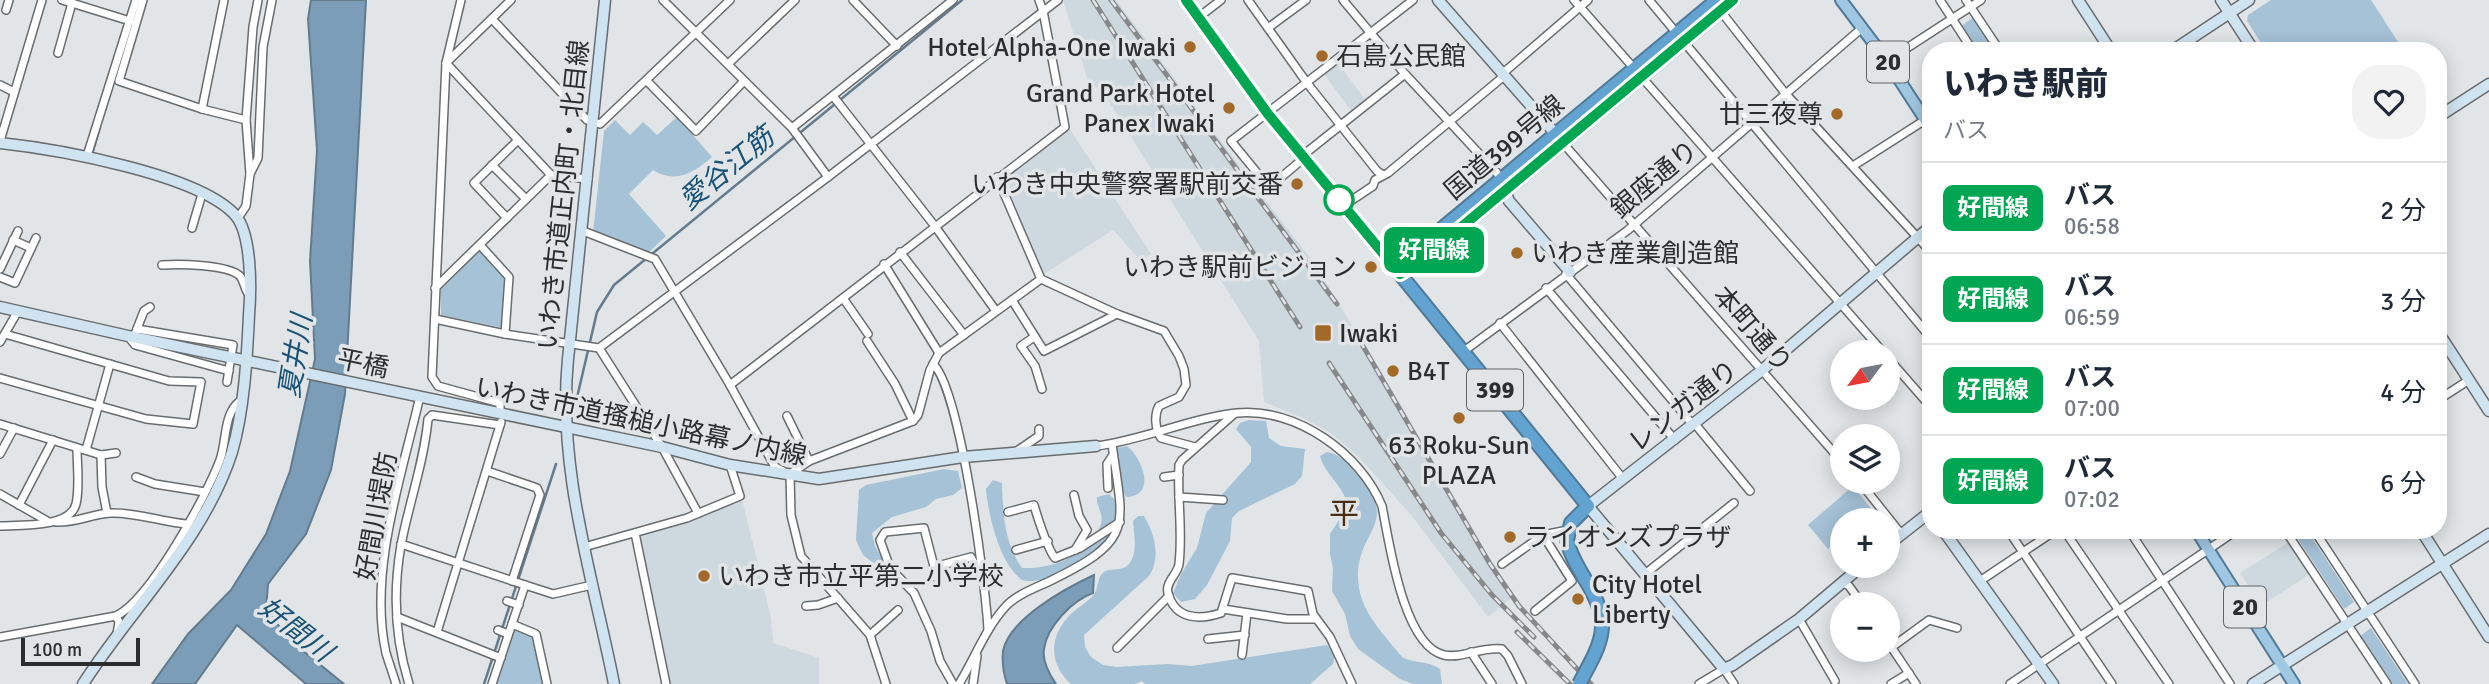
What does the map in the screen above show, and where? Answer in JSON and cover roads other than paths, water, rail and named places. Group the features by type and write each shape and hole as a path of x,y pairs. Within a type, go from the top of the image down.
{"highway":[{"name":"国道399号線","path":"1400,274 1680,37 1716,3 1733,0"},
{"name":"399","path":"1400,274 1588,506"},
{"path":"1579,684 1596,654 1604,622 1596,596 1571,555 1567,535 1575,518 1588,506"}],"main road":[{"name":"20","path":"1841,0 1887,61 1922,114"},
{"name":"20","path":"2202,539 2294,684"}],"street":[{"path":"6,10 9,0"},
{"path":"42,0 0,142 88,156 172,182 220,204 238,218 246,242 251,296 251,360 240,401 231,453 201,519 83,684"},
{"path":"62,0 85,3 130,21"},
{"path":"88,156 136,0"},
{"path":"143,0 119,81 202,109 246,120"},
{"path":"202,109 224,0"},
{"path":"238,218 246,206 250,174 246,120 253,27 258,0"},
{"path":"250,174 258,158 263,47 272,0"},
{"path":"437,632 501,418 500,403 434,383 432,374 446,63 461,0"},
{"path":"446,63 511,0"},
{"name":"いわき市道正内町・北目線","path":"605,0 565,387 568,456 584,547 614,684"},
{"path":"663,0 793,130 828,177"},
{"path":"492,19 593,124 600,124 730,0"},
{"path":"728,64 795,0"},
{"path":"853,0 897,46"},
{"path":"860,7 867,0"},
{"path":"793,130 836,100 953,0"},
{"path":"730,385 844,298 900,251 1065,127 1039,0"},
{"path":"435,319 596,349 676,293 1058,0"},
{"path":"1186,0 1268,114 1400,274"},
{"path":"1199,17 1221,0"},
{"path":"1248,0 1307,83 1377,172 1383,175"},
{"path":"1268,28 1306,0"},
{"path":"1343,0 1405,75 1497,173 1509,201 1750,491"},
{"path":"1405,75 1272,184 1266,185 1231,141 1413,0"},
{"name":"本町通り","path":"1438,0 1830,448"},
{"path":"1343,206 1373,186 1375,180 1388,173 1450,124 1577,3 1588,0"},
{"path":"1649,0 1922,328"},
{"path":"1940,0 1967,42"},
{"path":"1887,61 1952,19 1968,3 1981,0"},
{"path":"2078,0 2105,42"},
{"path":"2221,0 2248,42"},
{"path":"2186,42 2249,0"},
{"path":"58,53 72,3"},
{"path":"1577,3 1872,340"},
{"path":"1716,3 1785,93 1922,241"},
{"path":"1968,3 1994,42"},
{"name":"銀座通り","path":"1464,351 1634,224 1862,28"},
{"path":"446,63 551,175 588,179"},
{"path":"647,80 696,131 744,81"},
{"path":"2447,111 2489,84"},
{"path":"0,85 14,92"},
{"path":"836,100 934,225 996,312"},
{"path":"1853,166 1922,126"},
{"path":"507,218 474,183 518,140"},
{"path":"492,165 526,199"},
{"path":"435,288 551,175"},
{"path":"997,177 1041,279 1117,314 1164,331 1173,342 1184,369 1186,386 1180,397 1163,403 1156,411 1158,433 1161,438 1195,447"},
{"path":"192,228 202,194"},
{"path":"0,269 18,231"},
{"path":"583,231 655,259 775,467 790,474"},
{"name":"レンガ通り","path":"1588,506 1761,371 1922,233"},
{"path":"0,277 15,282 36,238"},
{"path":"13,240 31,248"},
{"path":"480,245 509,277 505,334"},
{"path":"900,251 964,335"},
{"path":"162,265 185,264 227,271 242,278 244,288 251,296"},
{"path":"884,264 939,353"},
{"path":"790,474 809,461 913,421 918,415 933,364 939,353 1041,279"},
{"path":"1546,288 1675,440"},
{"path":"844,298 895,384 913,421"},
{"path":"1012,300 1044,351 1117,314"},
{"path":"0,307 251,360"},
{"path":"150,307 144,311 133,334 135,345 230,367 227,382"},
{"path":"0,342 18,311"},
{"path":"1500,323 1623,479"},
{"path":"0,378 146,419 192,424 201,382 169,381 5,334"},
{"path":"133,334 233,345 232,351"},
{"path":"1034,337 1021,346 1035,366 1042,389"},
{"path":"2447,346 2489,411"},
{"path":"596,349 662,447 698,513"},
{"name":"平橋","path":"251,360 420,396"},
{"path":"53,522 71,514 76,505 81,449 110,364"},
{"path":"933,364 944,379 962,457 985,582 988,630"},
{"path":"1900,372 1922,397"},
{"path":"2447,394 2469,380"},
{"name":"いわき市道搔槌小路幕ノ内線","path":"420,396 501,418 566,427 662,447 730,465 831,479 962,457 1111,444 1234,414 1268,416 1312,430 1358,466 1376,490 1406,612 1430,647 1441,654 1454,656 1483,648 1502,649 1522,684"},
{"name":"好間川堤防","path":"396,684 386,654 382,618 385,566 389,531 420,396"},
{"path":"0,637 116,616 132,604 150,581 205,492 220,460 231,410 240,401"},
{"path":"1234,414 1182,460 1179,475 1179,567 1168,584 1169,596 1179,611 1199,619 1221,613 1232,578 1308,591 1310,608 1330,637 1352,684"},
{"path":"409,684 401,657 396,580 401,544 428,419 432,415 501,418"},
{"path":"787,416 809,461"},
{"path":"0,424 101,455 116,453"},
{"path":"0,454 14,428"},
{"path":"1014,454 1039,436 1039,429"},
{"path":"19,505 53,440"},
{"path":"959,684 988,630 1006,606 1065,574 1114,539 1120,522 1111,444"},
{"path":"101,455 102,487 107,513"},
{"path":"1108,488 1107,464 1113,455"},
{"path":"584,547 698,513 740,496 730,465"},
{"path":"487,471 537,488 540,495 512,581"},
{"path":"790,474 790,515 802,556 870,635 886,684"},
{"path":"1164,477 1179,475"},
{"path":"136,477 155,484 205,492"},
{"path":"0,494 53,522"},
{"path":"1869,494 1902,535 1922,519"},
{"path":"1074,495 1079,516 1087,530 1075,550"},
{"path":"1179,497 1223,500"},
{"path":"1646,574 1734,503"},
{"path":"1008,512 1034,505 1055,558 1075,550 1120,522"},
{"path":"1588,506 1734,684"},
{"path":"0,526 78,522 107,513 133,514 187,524"},
{"path":"937,578 924,528 885,532 880,540 890,569 914,593 931,631 940,661 953,684"},
{"path":"635,533 666,684"},
{"path":"2253,684 2489,534"},
{"path":"1502,564 1543,535 1567,535"},
{"path":"1535,611 1572,581 1543,535"},
{"path":"1950,539 2053,684"},
{"path":"2014,539 2112,684"},
{"path":"1980,581 2042,539"},
{"path":"2070,539 2169,684"},
{"path":"2135,539 2230,684"},
{"path":"2010,684 2223,539"},
{"path":"2291,539 2387,684"},
{"path":"2320,539 2415,684"},
{"path":"2427,539 2489,637"},
{"path":"1016,550 1048,541"},
{"path":"401,544 553,594 592,586"},
{"path":"934,567 971,557 985,582"},
{"path":"1699,684 1734,665 1799,619 1847,578"},
{"path":"1842,582 1853,592"},
{"path":"492,684 496,655 512,624 523,585"},
{"path":"1117,648 1169,596"},
{"path":"806,606 838,598"},
{"path":"507,601 519,605"},
{"path":"1223,608 1287,619 1316,619"},
{"path":"870,635 898,610"},
{"path":"1242,655 1247,613"},
{"path":"116,616 119,622 117,635"},
{"path":"397,617 496,655"},
{"path":"1799,619 1835,681"},
{"path":"1900,638 1928,620 1957,628"},
{"path":"512,624 536,634 547,684"},
{"path":"498,630 508,634"},
{"path":"1208,639 1245,635"},
{"path":"973,684 978,648"},
{"path":"1471,652 1492,684"},
{"path":"1900,659 1916,684"},
{"path":"1891,684 1909,673"}],"waterway":[{"name":"愛谷江筋","path":"575,406 597,312 614,285 962,0"},
{"path":"93,151 100,127"},
{"name":"愛谷江筋","path":"484,684 556,464"}],"railway":[{"path":"1093,0 1300,327"},
{"path":"1111,0 1337,304"},
{"path":"1360,341 1490,564 1519,606 1591,684"},
{"path":"1329,363 1441,533 1492,595 1534,637"},
{"path":"1517,632 1570,684"}],"place":[{"name":"Hotel Alpha-One Iwaki","path":"1190,47"},
{"name":"石島公民館","path":"1322,56"},
{"name":"Grand Park Hotel Panex Iwaki","path":"1229,108"},
{"name":"廿三夜尊","path":"1837,114"},
{"name":"いわき中央警察署駅前交番","path":"1297,184"},
{"name":"いわき産業創造館","path":"1517,253"},
{"name":"いわき駅前ビジョン","path":"1371,267"},
{"name":"Iwaki","path":"1323,333"},
{"name":"B4T","path":"1393,371"},
{"name":"63 Roku-Sun PLAZA","path":"1459,418"},
{"name":"ライオンズプラザ","path":"1510,537"},
{"name":"いわき市立平第二小学校","path":"704,576"},
{"name":"City Hotel Liberty","path":"1578,599"}],"district":[{"name":"平","path":"1344,514"}],"water label":[{"name":"夏井川","path":"295,356"},
{"name":"好間川","path":"296,629"}]}
